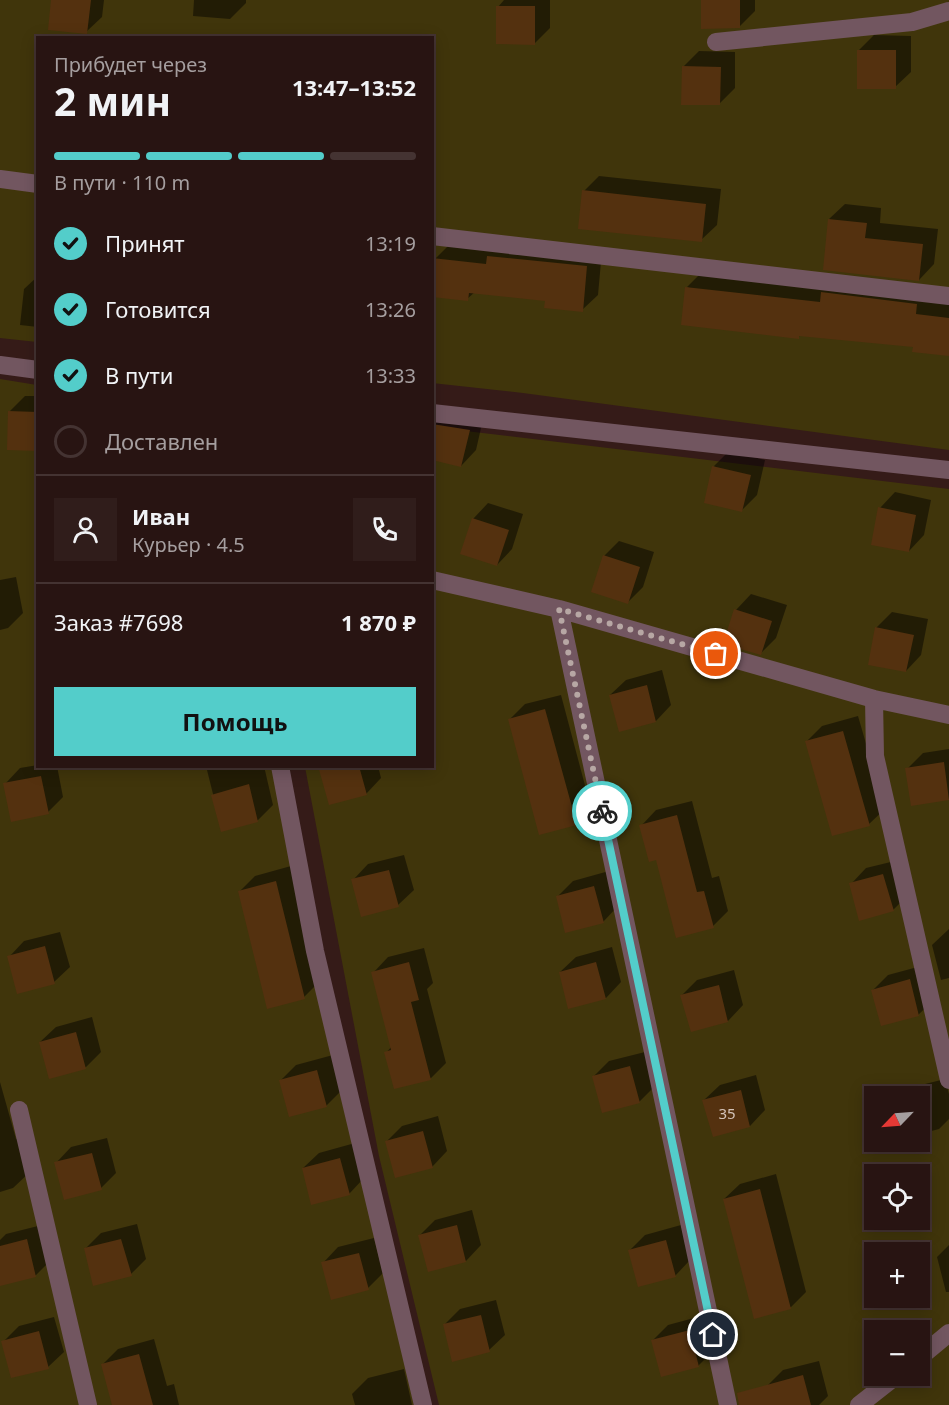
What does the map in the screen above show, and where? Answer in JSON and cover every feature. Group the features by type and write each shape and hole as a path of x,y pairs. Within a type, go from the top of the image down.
{"street":[{"path":"716,42 912,22 949,11"},
{"path":"0,179 36,184"},
{"path":"434,236 949,296"},
{"path":"0,365 36,370"},
{"path":"434,413 949,470"},
{"path":"434,580 559,609 874,699 949,715"},
{"path":"559,609 728,1405"},
{"path":"874,699 875,756 949,1080"},
{"path":"280,768 315,951 423,1405"},
{"path":"18,1110 88,1405"},
{"path":"930,1349 949,1333"},
{"path":"860,1405 884,1386"}],"shaded area":[{"path":"0,0 949,0 949,450 434,383 434,36 36,36 36,342 0,338"},
{"path":"0,379 36,385 36,768 273,768 414,1405 0,1405"},
{"path":"434,427 949,489 949,1405 439,1405 379,1156 305,768 434,768"}],"building":[{"path":"51,0 91,0 87,34 48,30"},
{"path":"701,0 740,0 740,28 701,29"},
{"path":"496,6 535,6 535,45 496,44"},
{"path":"857,50 896,50 896,89 857,89"},
{"path":"682,66 721,67 720,105 681,105"},
{"path":"582,190 706,204 702,242 578,229"},
{"path":"828,219 867,223 865,238 923,244 919,281 823,270"},
{"path":"487,256 587,266 583,312 544,308 545,301 469,293 468,301 434,297 434,258 486,264"},
{"path":"685,287 820,302 821,292 917,304 916,314 949,318 949,356 912,352 913,347 799,336 799,339 681,325"},
{"path":"8,411 36,412 36,451 7,450"},
{"path":"434,424 470,430 461,467 434,460"},
{"path":"712,466 751,475 742,512 704,503"},
{"path":"878,507 916,515 909,552 871,545"},
{"path":"472,518 509,530 497,566 460,554"},
{"path":"603,555 640,567 628,604 591,592"},
{"path":"734,609 772,621 761,655 723,644"},
{"path":"875,627 914,635 906,672 868,665"},
{"path":"647,685 656,722 619,732 609,695"},
{"path":"545,709 577,825 539,835 508,719"},
{"path":"843,731 870,826 832,836 805,741"},
{"path":"944,762 949,800 911,806 905,768"},
{"path":"319,768 360,768 367,795 329,805"},
{"path":"41,776 49,814 11,822 3,783"},
{"path":"249,784 258,822 221,832 211,795"},
{"path":"677,815 697,892 704,891 714,928 676,938 656,860 649,862 639,825"},
{"path":"389,870 399,907 361,917 351,879"},
{"path":"883,874 894,911 859,921 849,883"},
{"path":"276,881 305,999 267,1009 238,891"},
{"path":"594,886 604,923 565,933 556,896"},
{"path":"45,946 55,984 17,994 7,956"},
{"path":"409,962 419,1000 411,1002 431,1080 394,1089 384,1052 391,1050 371,972"},
{"path":"596,962 606,999 568,1009 559,972"},
{"path":"910,979 919,1016 881,1026 871,990"},
{"path":"719,985 728,1022 691,1032 680,995"},
{"path":"76,1032 86,1069 49,1079 39,1042"},
{"path":"630,1066 640,1103 602,1113 592,1076"},
{"path":"317,1070 327,1107 289,1117 279,1080"},
{"path":"741,1090 750,1127 713,1137 702,1100"},
{"path":"423,1131 433,1168 395,1178 385,1141"},
{"path":"92,1153 102,1190 64,1200 54,1162"},
{"path":"340,1158 350,1195 311,1205 302,1168"},
{"path":"760,1189 791,1309 754,1319 723,1199"},
{"path":"457,1225 466,1262 428,1272 418,1235"},
{"path":"27,1239 36,1277 0,1286 0,1246"},
{"path":"121,1239 132,1276 93,1286 84,1248"},
{"path":"666,1240 676,1277 638,1287 628,1250"},
{"path":"359,1253 369,1290 331,1300 321,1262"},
{"path":"481,1315 490,1352 452,1362 443,1324"},
{"path":"690,1330 699,1367 661,1377 651,1340"},
{"path":"39,1331 49,1369 11,1378 1,1341"},
{"path":"139,1354 153,1405 112,1405 101,1364"},
{"path":"803,1375 811,1405 739,1405 737,1393"}],"way so far":[{"path":"602,811 559,609 716,654"}],"route":[{"path":"602,811 713,1335"}]}
